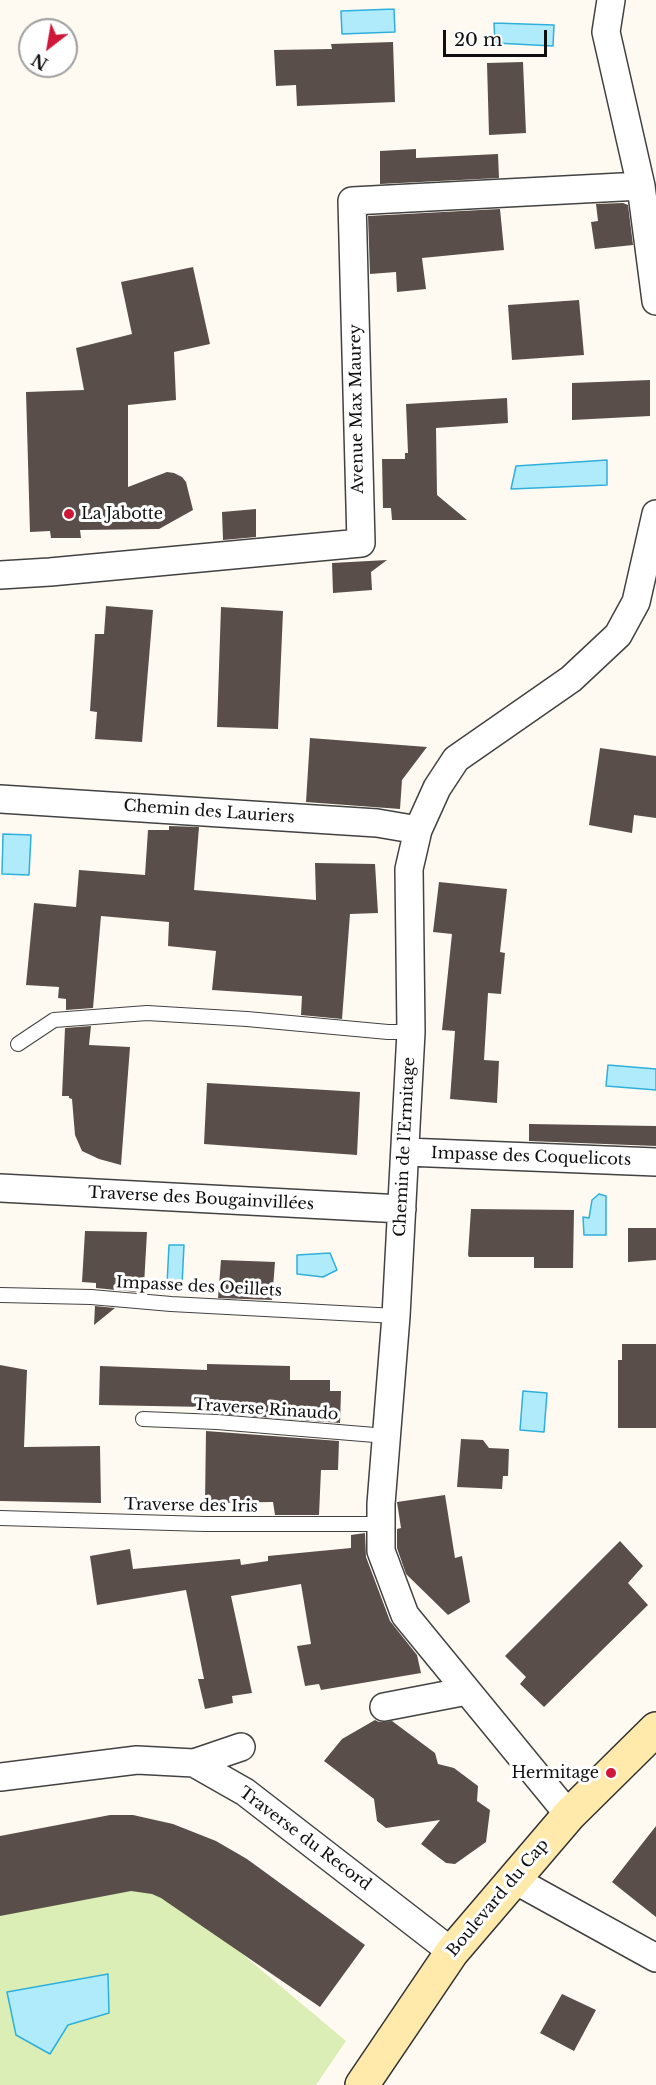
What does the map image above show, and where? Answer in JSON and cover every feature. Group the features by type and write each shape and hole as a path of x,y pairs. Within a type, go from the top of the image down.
{"street":[{"path":"611,0 606,32 641,186 656,301"},
{"name":"Avenue Max Maurey","path":"0,575 361,543 352,201 641,186"},
{"name":"Chemin de l'Ermitage","path":"569,1815 405,1615 381,1551 406,1152 411,1032 409,869 418,830 437,788 456,759 571,679 618,635 636,602 656,514"},
{"name":"Chemin des Lauriers","path":"0,799 377,823 418,830"},
{"name":"Impasse des Coquelicots","path":"406,1152 656,1162"},
{"name":"Traverse des Bougainvillées","path":"0,1188 402,1209"},
{"path":"384,1707 467,1691"},
{"name":"Boulevard du Cap","path":"362,2085 452,1952 569,1815 656,1729"},
{"path":"194,1763 241,1747"},
{"name":"Traverse du Record","path":"0,1777 137,1760 194,1763 245,1792 452,1952"},
{"path":"513,1879 656,1958"}],"lane":[{"path":"18,1044 54,1020 147,1013 411,1032"},
{"name":"Impasse des Oeillets","path":"0,1295 91,1297 171,1304 396,1316"},
{"name":"Traverse Rinaudo","path":"142,1419 217,1422 387,1436"},
{"name":"Traverse des Iris","path":"0,1518 205,1524 381,1524"}],"green space":[{"path":"144,1888 210,1927 346,2041 316,2085 0,2085 0,1914"}],"water":[{"path":"394,9 395,32 342,34 341,11"},
{"path":"494,23 554,25 553,46 495,43"},
{"path":"607,460 607,485 511,489 516,466"},
{"path":"3,834 31,835 29,875 2,874"},
{"path":"608,1065 656,1069 656,1090 606,1086"},
{"path":"599,1194 606,1196 606,1235 584,1235 583,1217 589,1218 592,1200"},
{"path":"169,1245 184,1245 182,1285 167,1284"},
{"path":"330,1253 337,1270 323,1277 297,1274 297,1255"},
{"path":"523,1391 547,1393 544,1432 520,1430"},
{"path":"108,1974 109,2013 68,2025 50,2054 16,2035 7,1992"}],"building":[{"path":"393,42 395,102 297,106 296,85 276,86 274,50 332,49 331,44"},
{"path":"523,62 526,133 489,135 487,63"},
{"path":"416,149 416,158 498,154 499,178 380,184 380,151"},
{"path":"623,203 628,205 633,245 595,249 591,222 598,221 596,204"},
{"path":"500,209 504,250 422,258 426,289 397,292 396,272 370,274 368,216"},
{"path":"193,267 210,344 174,352 176,400 128,405 128,487 167,472 174,473 186,482 193,510 159,529 80,530 81,538 51,538 50,531 30,532 26,392 84,390 76,348 132,334 121,282"},
{"path":"579,300 584,355 512,360 508,305"},
{"path":"650,380 650,416 572,420 572,383"},
{"path":"507,398 508,423 436,428 437,495 467,520 392,520 391,508 383,508 382,459 405,459 405,453 408,453 406,404"},
{"path":"256,509 256,537 223,540 222,512"},
{"path":"387,560 371,572 372,590 333,593 332,563"},
{"path":"106,606 153,610 142,742 95,739 97,712 90,711 95,634 104,634"},
{"path":"221,607 283,611 278,729 217,727"},
{"path":"310,738 427,747 402,780 400,809 306,802"},
{"path":"600,748 656,756 656,818 634,815 632,833 589,825"},
{"path":"169,826 199,827 194,890 316,900 315,863 375,864 378,913 350,914 342,1019 301,1015 302,996 212,990 216,951 168,946 169,922 101,916 93,1008 66,1010 66,999 58,998 59,987 26,985 34,903 76,907 79,870 145,875 148,830 169,830"},
{"path":"439,882 507,889 500,952 505,953 501,994 488,993 484,1060 499,1061 497,1103 450,1099 455,1031 442,1030 452,934 433,932"},
{"path":"91,1026 89,1045 130,1047 121,1165 82,1151 75,1135 72,1099 69,1096 62,1096 65,1028"},
{"path":"207,1083 360,1092 357,1155 204,1144"},
{"path":"529,1124 656,1126 656,1146 529,1141"},
{"path":"471,1209 574,1210 573,1268 534,1268 534,1257 469,1257"},
{"path":"628,1228 656,1228 656,1260 628,1262"},
{"path":"85,1231 147,1232 144,1285 136,1292 96,1288 96,1283 82,1282"},
{"path":"221,1260 275,1262 272,1300 218,1298"},
{"path":"95,1306 115,1308 94,1325"},
{"path":"622,1344 656,1344 656,1428 618,1428 618,1360 622,1360"},
{"path":"207,1364 290,1366 290,1380 330,1380 330,1391 341,1391 340,1423 206,1413 207,1407 99,1405 100,1366 207,1370"},
{"path":"0,1365 27,1370 24,1447 100,1446 101,1503 0,1501"},
{"path":"206,1431 339,1441 338,1470 321,1470 319,1515 275,1515 273,1502 205,1503"},
{"path":"461,1439 483,1440 489,1448 509,1449 508,1476 503,1476 502,1489 457,1487"},
{"path":"445,1495 455,1558 462,1556 470,1602 448,1615 406,1574 397,1548 397,1529 401,1528 397,1502"},
{"path":"365,1533 366,1557 390,1621 417,1655 421,1673 321,1690 319,1684 305,1686 297,1646 311,1644 301,1584 231,1596 252,1693 232,1696 233,1703 205,1709 198,1679 204,1679 186,1590 97,1605 90,1556 130,1549 133,1569 240,1559 241,1565 268,1561 268,1556 351,1548 351,1535"},
{"path":"620,1541 643,1566 628,1583 648,1605 544,1707 520,1684 526,1677 505,1656"},
{"path":"375,1720 392,1721 435,1753 438,1764 454,1768 478,1786 477,1801 490,1810 486,1842 455,1864 446,1863 421,1844 440,1820 386,1828 377,1821 374,1799 324,1761 342,1739"},
{"path":"110,1815 133,1815 173,1824 216,1841 247,1859 365,1945 320,2007 152,1894 131,1891 0,1916 0,1836"},
{"path":"656,1826 656,1917 612,1882"},
{"path":"562,1994 596,2010 574,2051 540,2033"}],"place":[{"name":"La Jabotte","path":"69,514"},
{"name":"Hermitage","path":"611,1773"}]}
